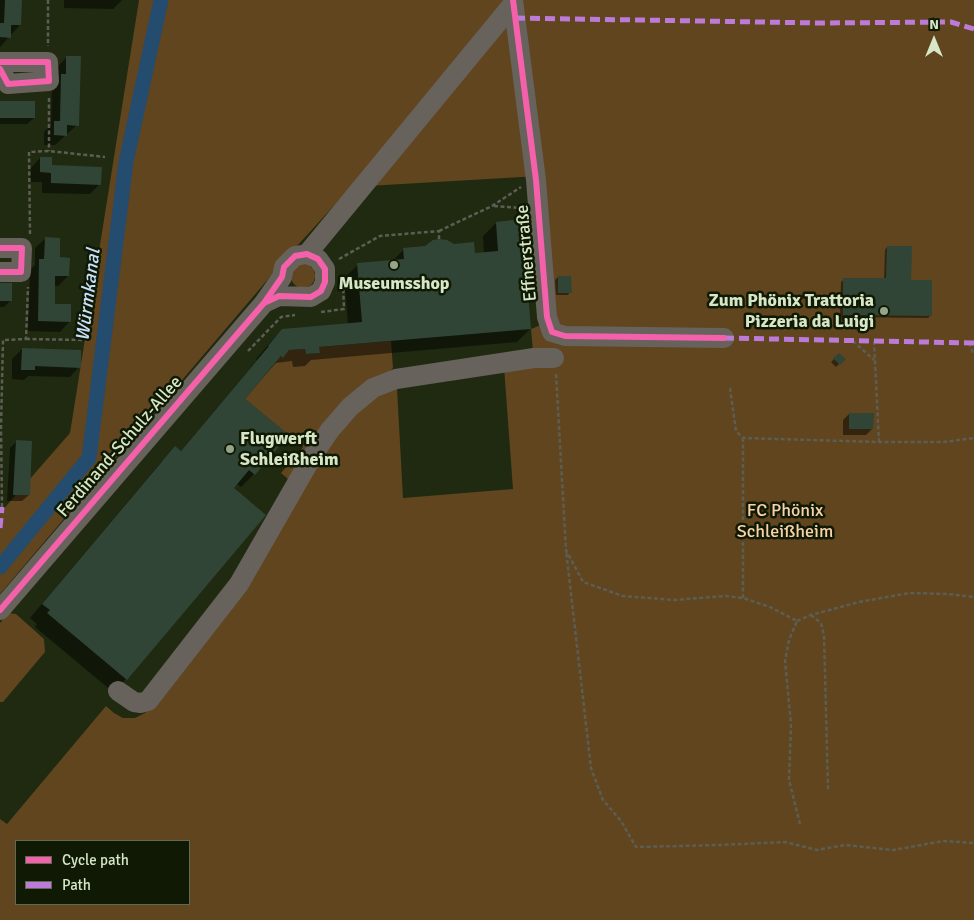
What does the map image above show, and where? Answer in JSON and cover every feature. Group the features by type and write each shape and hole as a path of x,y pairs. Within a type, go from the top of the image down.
{"street":[{"path":"264,303 279,296 311,297 321,291 336,270 307,254 513,2"},
{"name":"Effnerstraße","path":"513,2 536,180 548,317 552,332 566,336 724,338"},
{"path":"0,62 48,62 48,82 8,84 0,69"},
{"path":"0,248 22,248 21,272 0,272"},
{"name":"Ferdinand-Schulz-Allee","path":"0,610 264,303 282,277 284,267 295,256 307,254"},
{"path":"118,691 134,702 148,701 239,584 313,455 330,430 350,407 373,388 396,379 534,358 554,358"}],"path":[{"path":"48,0 48,62"},
{"path":"48,82 49,152"},
{"path":"30,238 29,152 105,157"},
{"path":"336,270 328,265 380,236 439,232 492,206 522,186 536,180"},
{"path":"492,206 538,210"},
{"path":"439,232 439,239"},
{"path":"317,312 344,309 336,270 341,258"},
{"path":"26,339 28,284"},
{"path":"246,352 281,317 299,314"},
{"path":"2,507 3,340 87,340"},
{"path":"853,341 875,362"},
{"path":"874,341 879,442"},
{"path":"969,343 974,356"},
{"path":"554,358 566,550 592,768 604,800 621,821 636,847 785,842 817,850 846,845 893,850 944,841 974,843"},
{"path":"730,388 736,431 742,438 742,598"},
{"path":"742,438 943,442 974,438"},
{"path":"566,550 583,582 623,596 676,600 726,596 742,598 770,607 797,620 859,602 910,593 948,594 974,598"},
{"path":"811,615 821,623 824,635 828,790"},
{"path":"797,620 785,661 791,724 789,780 800,824"}],"green space":[{"name":"FC Phönix Schleißheim","path":"139,0 974,0 974,920 0,920 0,819 7,824 106,706 123,718 135,718 145,713 159,698 301,483 355,407 397,388 403,498 513,489 504,367 534,362 531,329 553,320 539,176 351,187 286,258 0,594 0,513 70,433"},
{"path":"303,264 311,268 315,276 311,284 303,288 295,284 291,276 295,268"},
{"path":"391,341 393,368 289,480 281,473 303,447 245,399 281,356 283,357 289,350 305,349 306,354 319,353 319,347"},
{"path":"8,613 16,614 44,639 45,652 3,702 0,702 0,623"}],"building":[{"path":"5,0 22,0 21,25 11,25 11,38 0,37 0,23 4,23"},
{"path":"66,56 81,56 79,126 67,125 67,136 54,135 54,121 60,121 61,74 66,74"},
{"path":"0,101 35,101 35,118 0,118"},
{"path":"40,157 52,157 52,165 102,167 101,185 51,183 51,173 40,172"},
{"path":"522,219 531,329 319,347 320,353 306,354 305,349 289,350 283,358 281,356 245,399 289,435 255,475 249,470 234,488 266,515 127,680 47,613 50,610 42,604 175,446 181,451 282,329 362,322 357,263 404,259 403,248 425,246 433,240 439,239 447,240 454,244 474,242 475,253 498,251 496,222"},
{"path":"45,237 60,238 60,257 70,258 69,276 55,276 55,304 71,304 71,322 38,321 39,259 44,259"},
{"path":"887,246 912,246 911,280 932,280 932,316 843,315 843,278 886,278"},
{"path":"558,276 571,276 572,293 558,293"},
{"path":"0,283 12,283 12,301 0,301"},
{"path":"22,348 81,350 81,368 35,366 35,370 21,370"},
{"path":"839,353 846,359 840,365 833,358"},
{"path":"849,413 874,413 873,429 849,429"},
{"path":"16,440 32,441 30,495 13,495"}],"waterway":[{"name":"Würmkanal","path":"0,567 89,458 126,162 161,0"}],"marked path":[{"path":"515,18 822,23 951,22 974,29"},
{"path":"724,338 974,343"},
{"path":"0,528 2,507"}],"cycle path":[{"path":"513,0 536,180 547,317 552,332 565,336 724,338"},
{"path":"0,62 48,62 49,81 8,84 0,69"},
{"path":"0,248 22,248 21,272 0,272"},
{"path":"0,610 264,303 282,277 284,267 295,256 307,254 318,259 325,269 325,282 321,291 311,297 279,296 264,303"}],"place":[{"name":"Museumsshop","path":"394,265"},
{"name":"Zum Phönix Trattoria Pizzeria da Luigi","path":"884,311"},
{"name":"Flugwerft Schleißheim","path":"230,449"}]}
